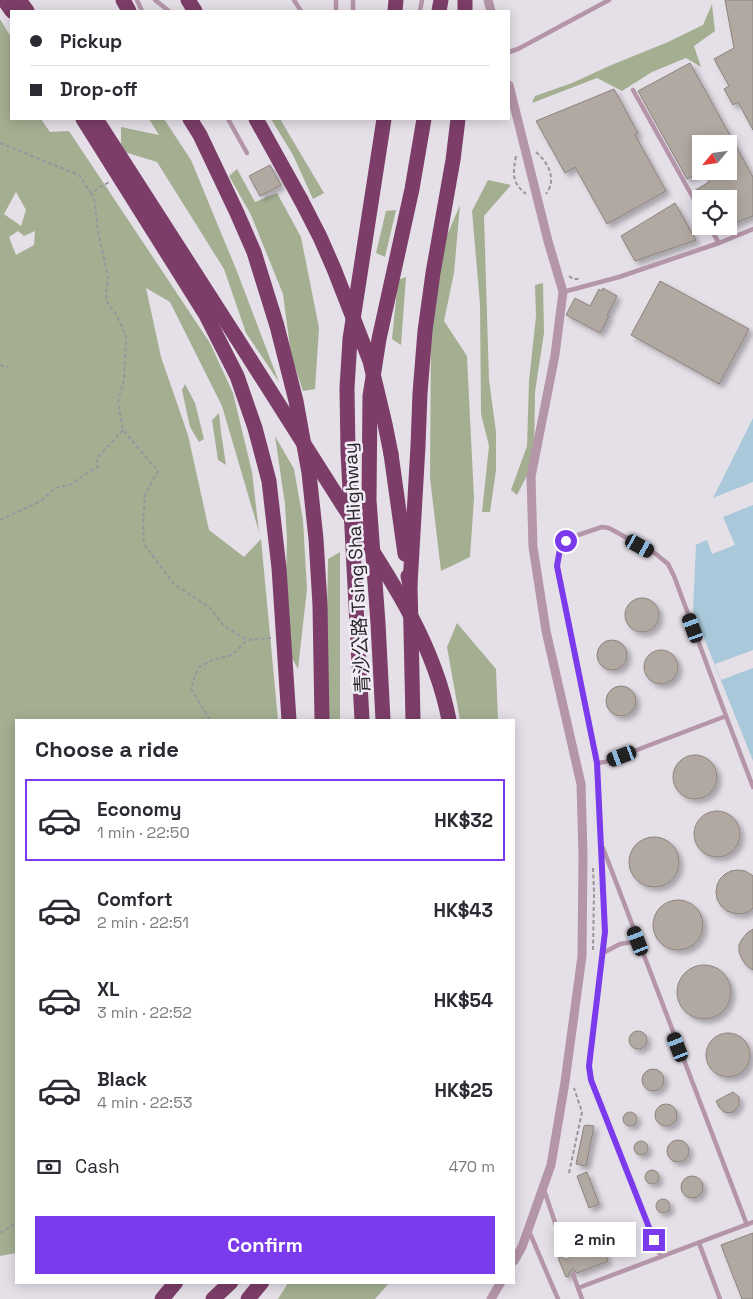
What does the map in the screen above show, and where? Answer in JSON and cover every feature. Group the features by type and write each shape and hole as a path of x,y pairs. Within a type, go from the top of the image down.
{"highway":[{"path":"84,120 206,315 237,376 255,428 269,481 279,568 289,719"},
{"path":"97,120 401,598 431,660 450,719"},
{"path":"191,120 237,212 254,252 277,326 296,401 309,473 316,539 320,605 322,719"},
{"path":"257,120 320,237 370,361 391,454 410,585"},
{"name":"青沙公路 Tsing Sha Highway","path":"362,719 348,452 347,388 350,339 384,120"},
{"name":"青沙公路 Tsing Sha Highway","path":"383,719 369,500 370,396 379,339 406,216 424,120"},
{"path":"413,719 410,585 424,339 458,120"},
{"path":"162,1299 174,1284"},
{"path":"248,1299 260,1284"}],"street":[{"path":"510,89 548,241 563,292 556,355 531,477 533,547 546,631 581,784 583,855 582,956 565,1082 551,1165 522,1247 515,1259"},
{"path":"491,1299 500,1284"}],"lane":[{"path":"155,0 168,10"},
{"path":"510,52 609,0"},
{"path":"633,90 692,196"},
{"path":"229,120 247,153"},
{"path":"563,292 619,277 719,244 753,229"},
{"path":"714,235 719,244"},
{"path":"661,1257 591,1080 589,1066 605,932 597,763 557,566 560,549 572,536 602,527 609,528 656,554 668,564 753,787"},
{"path":"597,763 605,762 726,716"},
{"path":"601,842 746,1225"},
{"path":"603,953 620,944 638,941"},
{"path":"543,1189 566,1255"},
{"path":"578,1288 753,1222"},
{"path":"528,1230 558,1299"},
{"path":"699,1243 720,1299"},
{"path":"573,1274 582,1299"}],"path":[{"path":"0,143 79,176 94,197 98,231 108,278 107,302 116,314 126,338 124,380 118,402 123,430 158,471 145,495 144,544 174,584 209,607 224,626 247,640 284,637"},
{"path":"531,148 546,163 550,174 551,184 545,196"},
{"path":"91,193 119,175"},
{"path":"566,274 573,279 580,279"},
{"path":"0,364 8,367"},
{"path":"0,520 41,501 55,488 70,485 98,467 97,458 123,430"},
{"path":"209,719 191,689 199,667 210,660 232,655 247,640"},
{"path":"0,1234 15,1224"}],"green space":[{"path":"712,4 715,31 694,46 701,67 686,58 652,72 622,91 597,78 532,103 535,96 572,83 703,25"},
{"path":"0,19 10,35 10,120 42,120 50,132 69,131 210,343 233,393 252,472 259,532 222,406 170,302 146,288 161,357 188,435 209,530 244,557 261,539 278,719 15,719 15,1253 0,1256","holes":["16,192 26,210 21,226 4,214","18,231 24,236 35,231 34,245 16,255 9,237"]},
{"path":"150,120 165,120 191,160 238,274 279,382 246,333 224,269 157,162 121,151 121,127 159,135"},
{"path":"272,120 281,120 324,193 313,199 293,155"},
{"path":"237,169 255,202 277,193 301,237 319,328 315,389 303,391 291,355 283,294 251,215 229,176"},
{"path":"488,180 511,185 484,216 489,380 496,432 496,470 490,512 482,512 489,446 481,414 480,304 472,211"},
{"path":"460,205 454,273 444,321 467,356 474,498 470,557 441,571 430,478 431,332 439,254"},
{"path":"396,210 385,257 376,253 386,211"},
{"path":"406,277 401,345 392,339 398,280"},
{"path":"543,283 544,333 535,392 534,462 517,495 511,490 527,446 529,381 536,316 535,285"},
{"path":"185,384 195,403 204,439 199,442 190,427 182,390"},
{"path":"219,413 226,465 218,460 212,420"},
{"path":"275,436 294,469 303,520 307,589 298,669 292,658 286,582 287,540 285,504"},
{"path":"340,552 340,719 325,719 328,559"},
{"path":"457,623 496,669 498,719 460,719 447,647"},
{"path":"287,1284 388,1284 375,1299 278,1299"}],"water":[{"path":"753,418 753,761 693,610 696,545 713,498"}],"pier":[{"path":"753,482 753,505 723,517 735,545 712,554 707,540 693,546 710,499"},
{"path":"753,650 753,668 721,680 715,664"}],"building":[{"path":"725,0 753,0 753,130 738,102 733,105 724,89 729,86 714,59 734,48"},
{"path":"690,63 730,135 692,135 692,176 687,179 638,91"},
{"path":"614,89 638,133 635,135 666,191 607,224 575,167 565,173 536,121"},
{"path":"738,150 753,177 753,216 737,222 737,190 696,190 709,182 708,180 738,180"},
{"path":"270,165 281,185 260,196 249,176"},
{"path":"675,203 696,240 635,261 621,236"},
{"path":"660,281 749,329 719,384 631,335"},
{"path":"603,288 617,296 600,333 566,315 575,298 590,306 599,289 602,291"},
{"path":"642,598 649,599 654,603 658,608 658,622 654,627 649,631 642,632 635,631 630,627 626,622 625,615 626,608 630,603 635,599"},
{"path":"612,640 622,645 627,655 622,665 612,670 602,665 597,655 602,645"},
{"path":"661,650 668,651 673,655 677,660 677,674 673,679 668,683 661,684 654,683 649,679 645,674 644,667 645,660 649,655 654,651"},
{"path":"621,686 632,690 636,701 632,712 621,716 610,712 606,701 610,690"},
{"path":"691,755 699,755 711,761 717,777 711,793 699,799 691,799 679,793 673,781 673,773 679,761"},
{"path":"713,811 721,811 730,815 736,821 740,834 736,847 730,853 721,857 713,857 704,853 698,847 694,838 694,830 698,821 704,815"},
{"path":"649,837 659,837 672,844 679,857 679,867 672,880 659,887 649,887 640,883 633,876 629,867 629,857 633,848 640,841"},
{"path":"738,870 745,871 753,876 753,908 741,914 727,911 721,906 716,892 720,879 725,874"},
{"path":"678,900 696,907 703,925 696,943 678,950 660,943 653,925 660,907"},
{"path":"753,929 753,970 742,959 739,945 747,933"},
{"path":"699,965 709,965 719,969 727,977 731,992 727,1007 719,1015 709,1019 699,1019 689,1015 681,1007 677,997 677,987 681,977 689,969"},
{"path":"634,1031 642,1031 647,1036 645,1047 634,1049 629,1044 629,1036"},
{"path":"724,1033 732,1033 744,1039 750,1055 744,1071 732,1077 724,1077 712,1071 706,1059 706,1051 712,1039"},
{"path":"653,1069 661,1072 664,1080 661,1088 653,1091 645,1088 642,1080 645,1072"},
{"path":"733,1092 739,1097 739,1105 731,1113 724,1112 716,1101"},
{"path":"666,1104 674,1107 677,1115 674,1123 666,1126 658,1123 655,1115 658,1107"},
{"path":"627,1112 633,1112 637,1119 633,1126 627,1126 623,1122 623,1116"},
{"path":"584,1126 594,1126 586,1166 576,1164"},
{"path":"678,1140 686,1143 689,1151 686,1159 678,1162 670,1159 667,1151 670,1143"},
{"path":"638,1141 644,1141 648,1148 644,1155 638,1155 634,1151 634,1145"},
{"path":"649,1170 655,1170 659,1177 655,1184 649,1184 645,1180 645,1174"},
{"path":"587,1172 599,1204 589,1208 577,1176"},
{"path":"692,1176 700,1179 703,1187 700,1195 692,1198 684,1195 681,1187 684,1179"},
{"path":"660,1199 666,1199 670,1206 666,1213 660,1213 656,1209 656,1203"},
{"path":"753,1233 753,1299 742,1299 721,1245"},
{"path":"601,1242 608,1261 577,1273 571,1270 569,1276 566,1277 558,1258 568,1259 570,1254"}],"route":[{"path":"566,541 560,549 557,566 597,763 605,932 589,1066 591,1080 654,1240"}]}
